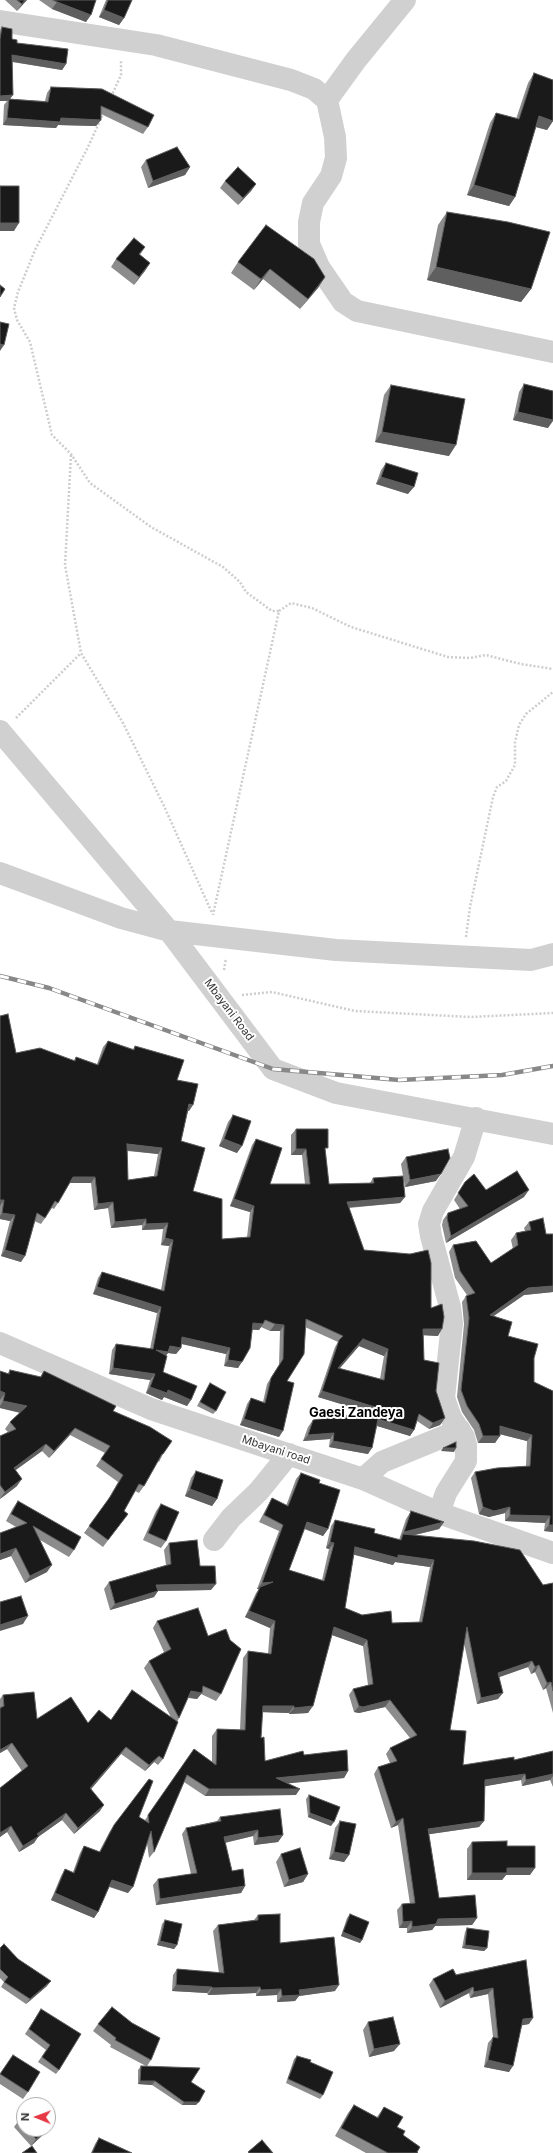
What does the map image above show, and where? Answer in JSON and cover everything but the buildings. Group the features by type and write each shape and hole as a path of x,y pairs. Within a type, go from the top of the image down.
{"street":[{"path":"327,100 356,60 405,0"},
{"path":"0,21 156,45 291,80 314,89 327,100 335,137 336,158 331,176 313,203 309,222 309,244 320,267 343,302 356,311 553,352"},
{"name":"Mbayani Road","path":"1,732 169,931 273,1070 336,1093 404,1107 476,1118 553,1134"},
{"path":"0,873 120,918 169,931 336,950 531,960 553,954"},
{"path":"439,1513 446,1493 466,1461 466,1445 460,1430 451,1418 444,1398 452,1323 450,1307 429,1224 432,1211 464,1157 476,1118"},
{"name":"Mbayani road","path":"0,1343 151,1409 363,1479 439,1513 553,1553"},
{"path":"363,1479 382,1462 460,1430"},
{"path":"214,1540 231,1518 259,1491 289,1454"}],"path":[{"path":"108,104 120,76 123,40"},
{"path":"104,111 88,147 35,250 18,292 14,308 17,320 30,342 52,435 71,454 90,483 113,498 132,515 223,567 240,582 246,592 272,611 279,611 292,604 312,608 351,627 448,657 470,658 486,655 521,664 553,669"},
{"path":"71,454 65,565 81,653 123,723 164,806 224,938 226,958 220,998 272,992 355,1011 470,1017 553,1013"},
{"path":"212,914 279,611"},
{"path":"1,732 81,653"},
{"path":"464,956 470,907 493,797 497,787 506,781 515,765 515,742 519,725 526,714 553,692"}],"railway":[{"path":"0,976 49,988 273,1069 399,1080 502,1075 553,1066"}],"district":[{"name":"Gaesi Zandeya","path":"356,1413"}]}
